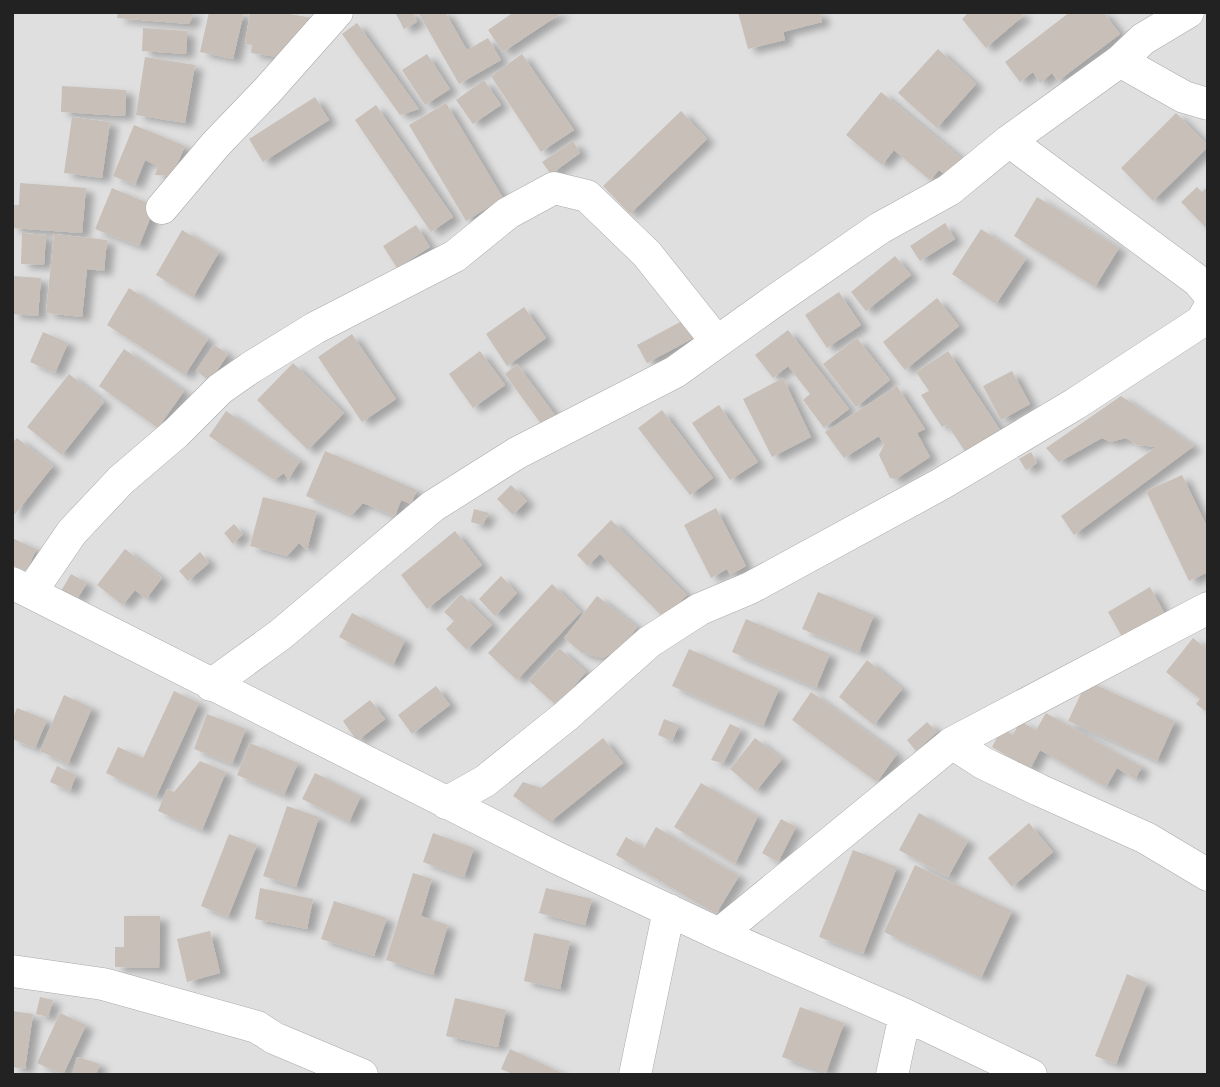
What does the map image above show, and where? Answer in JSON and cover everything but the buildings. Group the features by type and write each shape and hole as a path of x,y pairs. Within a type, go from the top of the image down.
{"street":[{"path":"162,208 216,144 338,12"},
{"path":"211,685 281,635 433,506 517,453 676,372 880,228 949,190 1009,141 1120,61 1143,38 1188,12"},
{"path":"1120,61 1184,97 1208,104"},
{"path":"1009,141 1198,281 1208,293"},
{"path":"717,342 647,254 587,195 554,188 508,214 455,256 315,328 220,389 176,433 121,480 22,588 555,857 1031,1075"},
{"path":"446,803 485,781 566,716 649,642 700,609 750,588 941,484 1087,397 1202,320 1208,310"},
{"path":"719,934 952,743 1208,608"},
{"path":"952,743 984,763 1146,838 1208,875"},
{"path":"635,1075 669,910"},
{"path":"12,971 103,984 257,1027 274,1038 295,1062 362,1075"},
{"path":"892,1075 905,1015"}],"shaded area":[{"path":"12,12 1208,12 1208,1075 12,1075"}]}
